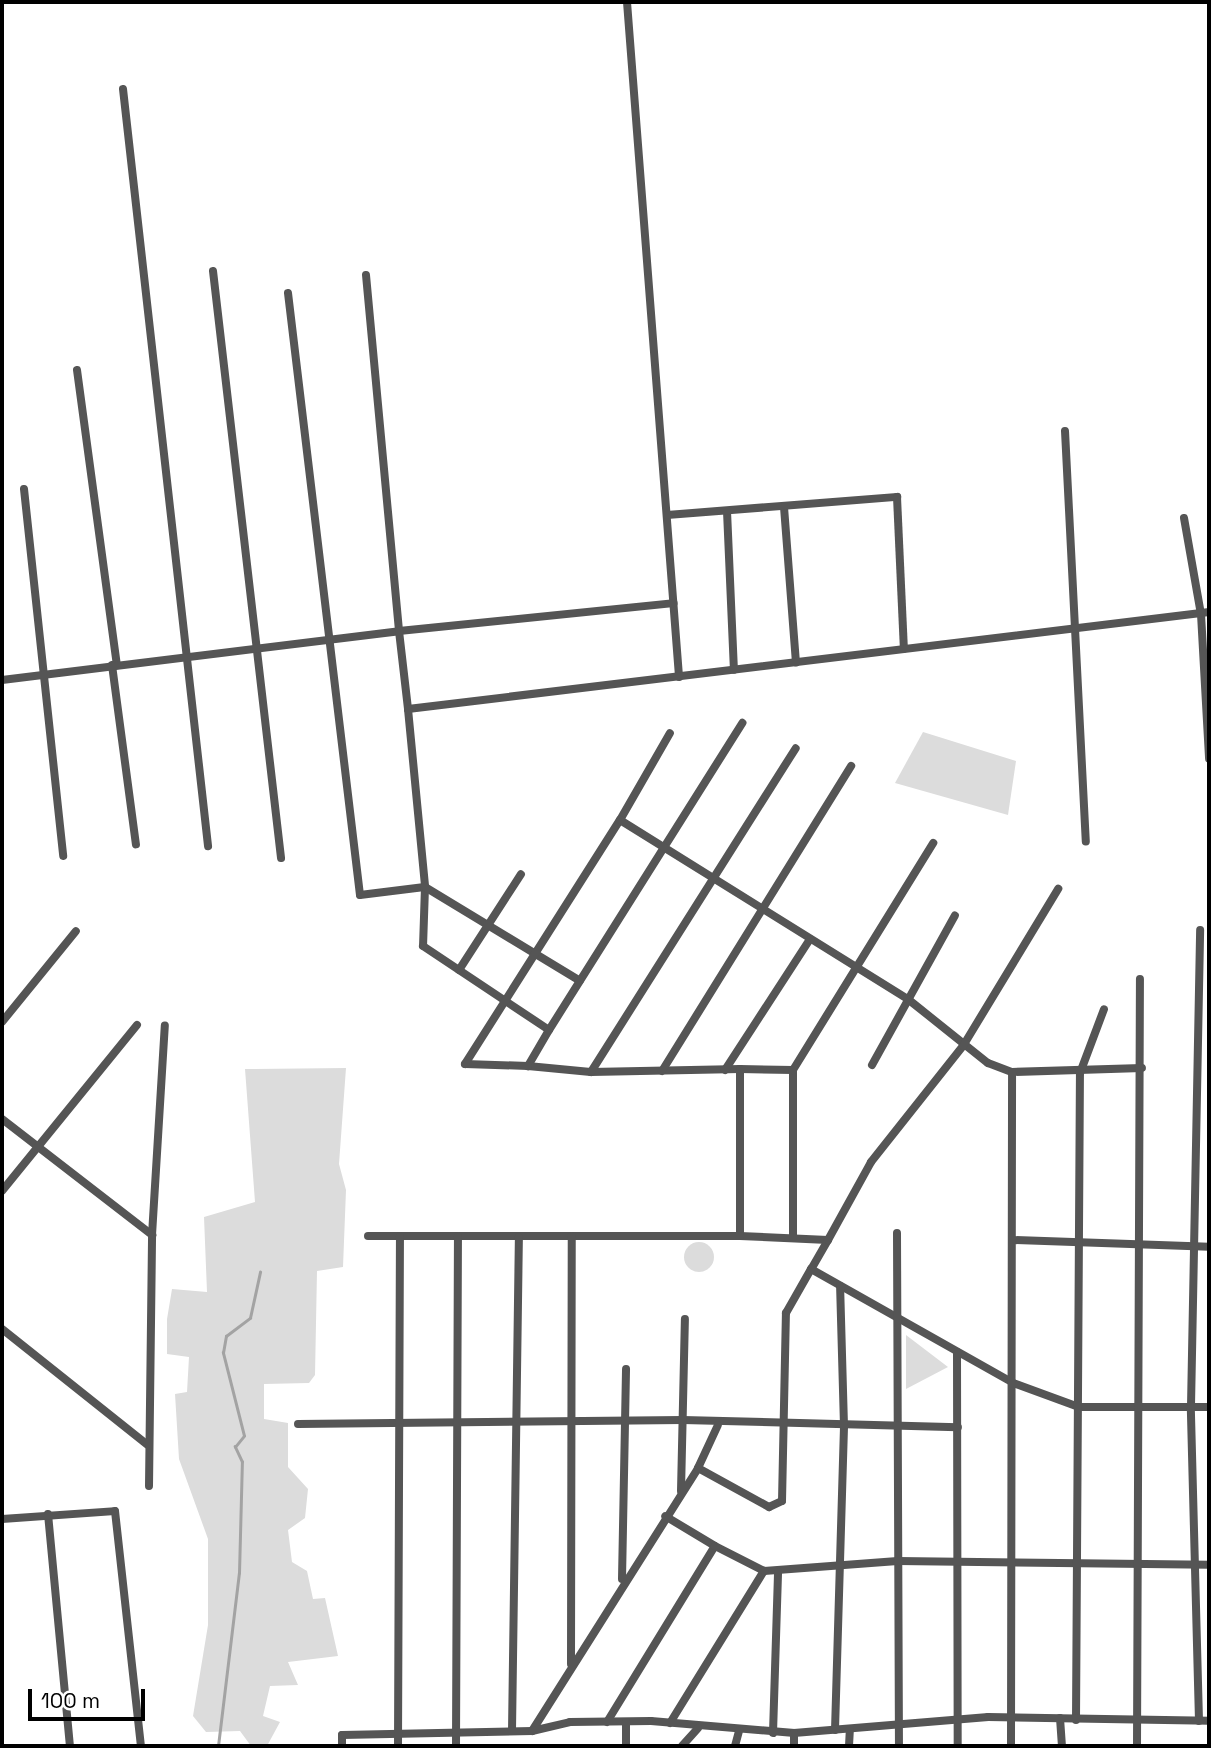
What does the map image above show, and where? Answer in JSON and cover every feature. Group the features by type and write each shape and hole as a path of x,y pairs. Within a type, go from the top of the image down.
{"street":[{"path":"627,2 679,677"},
{"path":"123,89 184,657 208,846"},
{"path":"213,271 281,858"},
{"path":"366,275 425,887 423,946 549,1030"},
{"path":"288,293 327,639 360,895 425,887 580,981"},
{"path":"76,370 136,844"},
{"path":"1065,431 1086,841"},
{"path":"24,489 41,675 63,856"},
{"path":"667,515 897,497 904,649"},
{"path":"784,506 796,663"},
{"path":"727,511 734,670"},
{"path":"1184,518 1205,613 1209,760"},
{"path":"2,680 327,639 674,603"},
{"path":"408,709 1205,613"},
{"path":"528,1066 742,723"},
{"path":"670,733 620,820 466,1064 591,1072 793,1070"},
{"path":"591,1072 796,748"},
{"path":"662,1071 851,766"},
{"path":"620,820 909,1000 963,1046 1012,1072 1080,1073 1142,1068"},
{"path":"793,1237 793,1070 933,843"},
{"path":"459,970 521,874"},
{"path":"698,1468 769,1507 777,1506 784,1495 786,1313 871,1162 963,1046 1058,889"},
{"path":"872,1065 955,915"},
{"path":"1199,1721 1191,1406 1197,1247 1200,930"},
{"path":"2,1022 76,931"},
{"path":"725,1070 810,939"},
{"path":"1137,1746 1141,1719 1140,979"},
{"path":"1076,1720 1079,1407 1075,1243 1080,1073 1104,1009"},
{"path":"2,1191 137,1025"},
{"path":"149,1486 152,1235 164,1025"},
{"path":"740,1069 740,1236"},
{"path":"1011,1746 1014,1563 1012,1072"},
{"path":"1199,1072 1209,1073"},
{"path":"2,1119 152,1235"},
{"path":"897,1233 902,1427 898,1562 899,1746"},
{"path":"368,1236 740,1236 828,1240"},
{"path":"398,1746 400,1236"},
{"path":"456,1746 458,1236"},
{"path":"571,1664 568,1426 572,1236"},
{"path":"512,1731 513,1425 519,1237"},
{"path":"1013,1240 1209,1247"},
{"path":"811,1269 1013,1383 1079,1407 1209,1407"},
{"path":"835,1730 836,1564 844,1426 840,1286"},
{"path":"681,1492 685,1319"},
{"path":"2,1329 148,1445"},
{"path":"957,1352 955,1563 958,1746"},
{"path":"622,1582 626,1368"},
{"path":"298,1424 568,1426 683,1420 718,1425 784,1427 958,1427"},
{"path":"532,1731 622,1582 698,1468 718,1425"},
{"path":"2,1519 115,1511 141,1746"},
{"path":"48,1514 70,1746"},
{"path":"665,1516 764,1572 836,1564 898,1562 1209,1565"},
{"path":"607,1722 715,1546"},
{"path":"670,1723 764,1572"},
{"path":"773,1732 778,1572"},
{"path":"1060,1718 1062,1746"},
{"path":"342,1746 342,1735 532,1731 607,1722 670,1723 698,1728 794,1733 958,1719 1209,1721"},
{"path":"625,1746 626,1722"},
{"path":"682,1746 698,1728"},
{"path":"849,1746 850,1730"},
{"path":"735,1746 739,1731"},
{"path":"794,1733 794,1746"}],"shaded area":[{"path":"923,732 1016,761 1008,815 895,783"},
{"path":"346,1068 339,1164 346,1190 343,1267 317,1271 315,1375 309,1383 264,1384 264,1419 288,1423 288,1467 308,1489 305,1518 288,1530 292,1562 307,1571 313,1599 325,1598 338,1656 288,1662 298,1685 270,1686 263,1716 280,1722 267,1746 251,1746 240,1731 206,1732 193,1716 208,1625 208,1539 179,1459 175,1394 187,1392 189,1357 167,1354 167,1319 172,1289 207,1292 204,1217 255,1202 245,1069"},
{"path":"699,1242 705,1243 713,1251 713,1263 705,1271 699,1272 693,1271 685,1263 684,1257 685,1251 693,1243"},
{"path":"906,1335 948,1367 906,1389"}],"waterway":[{"path":"218,1746 239,1573 242,1462 235,1447 244,1436 223,1353 226,1336 250,1318 260,1272"}]}
